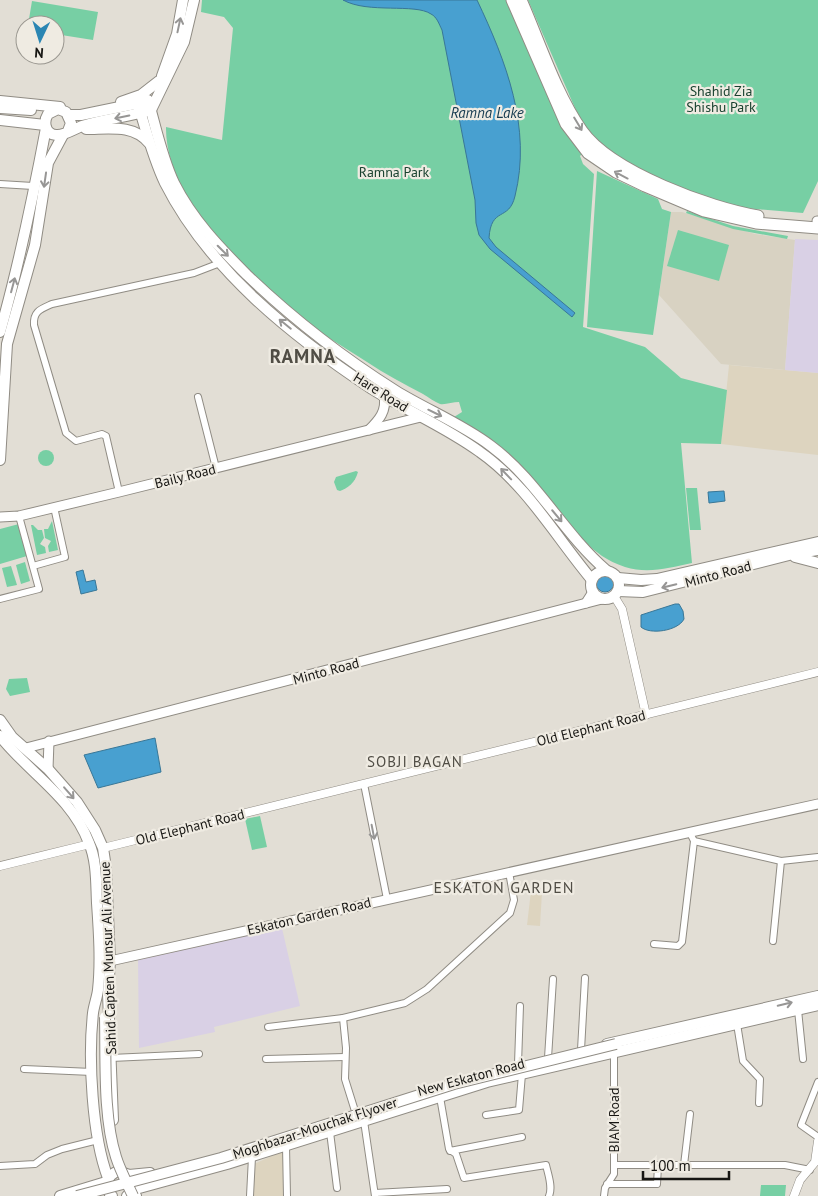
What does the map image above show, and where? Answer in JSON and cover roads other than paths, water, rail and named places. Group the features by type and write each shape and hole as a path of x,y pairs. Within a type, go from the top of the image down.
{"highway":[{"path":"512,0 566,124 588,153 616,172 644,186 704,211 756,223 817,225"},
{"path":"521,0 563,98 583,132 603,152 663,185 729,210 817,225"}],"main road":[{"path":"144,107 159,81 177,34 183,0"},
{"path":"158,134 158,113 170,75 184,42 194,0"},
{"path":"0,120 46,126 55,135 144,107 170,75"},
{"path":"0,101 66,111 84,109 122,102 141,95 159,81"},
{"path":"0,108 50,111 58,109 81,115 144,107"},
{"path":"144,107 158,134 174,182 192,213 253,288 358,366 417,404 473,433 508,459 585,551 618,578 616,594 602,599 592,592"},
{"name":"Hare Road","path":"144,107 150,144 164,182 178,207 210,253 253,288 307,342 384,396 480,452 497,465 531,503 592,580"},
{"path":"0,332 26,234 33,186 46,126 46,117 50,111"},
{"path":"0,460 7,344 35,245 48,163 69,131 72,123 66,111"},
{"path":"28,123 38,130 38,162"},
{"path":"69,131 122,128 138,133 150,144"},
{"path":"368,430 383,413 384,396"},
{"name":"Baily Road","path":"0,517 19,516 422,417"},
{"path":"818,536 785,546 782,553 818,563"},
{"name":"Minto Road","path":"616,594 633,593 688,582 818,542"},
{"name":"Minto Road","path":"618,578 657,579 782,553 818,550"},
{"path":"586,603 592,592 592,580 598,573 606,570"},
{"name":"Minto Road","path":"22,752 50,741 602,599"},
{"name":"Sahid Capten Munsur Ali Avenue","path":"0,720 22,752 80,823 90,844 96,884 103,993 111,1058 115,1138 127,1174 133,1182 134,1194"},
{"name":"Sahid Capten Munsur Ali Avenue","path":"0,736 48,769 82,809 103,848 106,868 110,961 103,993 92,1022 92,1072 98,1140 108,1191 112,1196"},
{"path":"48,769 50,741"},
{"name":"Eskaton Garden Road","path":"110,961 509,872 692,837 818,804"},
{"path":"103,993 100,1067 106,1143 113,1169 134,1194"},
{"name":"New Eskaton Road","path":"520,1069 548,1058 581,1050 618,1046 737,1024 818,996"},
{"name":"New Eskaton Road","path":"60,1196 107,1180 114,1173 144,1174 196,1161 436,1085 520,1069 765,1013 798,1010 818,1005"},
{"name":"Moghbazar-Mouchak Flyover","path":"77,1196 221,1158 454,1084 618,1046"},
{"name":"New Eskaton Road","path":"134,1194 487,1082 506,1072"},
{"path":"99,1196 225,1162 460,1087 487,1082"},
{"path":"283,1135 286,1146"},
{"path":"98,1140 115,1138"}],"street":[{"path":"0,184 33,186"},
{"path":"120,492 106,436 102,434 76,440 66,433 34,326 34,318 37,311 52,304 194,272 220,263"},
{"path":"198,397 216,468"},
{"path":"33,566 65,557 54,507"},
{"path":"0,599 39,589 19,516"},
{"path":"620,606 624,599 633,593"},
{"path":"616,594 646,715"},
{"name":"Old Elephant Road","path":"103,848 818,672"},
{"path":"364,784 386,899"},
{"path":"654,944 678,946 682,942 692,837"},
{"name":"Eskaton Garden Road","path":"692,837 781,861 818,857"},
{"path":"0,866 90,844"},
{"path":"773,941 781,861"},
{"path":"268,1027 343,1018 398,1006 427,989 510,914 514,900 509,872"},
{"path":"581,1050 585,978"},
{"path":"548,1058 553,979"},
{"path":"486,1115 519,1110 520,1006"},
{"path":"798,1010 803,1059"},
{"path":"343,1018 345,1079 355,1111"},
{"path":"737,1024 743,1060 760,1079 759,1103"},
{"name":"BIAM Road","path":"618,1046 614,1165 798,1167 807,1172"},
{"path":"111,1058 199,1054"},
{"path":"266,1059 345,1058"},
{"path":"24,1069 92,1072"},
{"path":"818,1082 801,1125 818,1136"},
{"path":"440,1097 450,1151"},
{"path":"684,1166 690,1114"},
{"path":"364,1121 375,1195 446,1189"},
{"path":"330,1132 337,1188"},
{"path":"450,1151 522,1138"},
{"path":"0,1166 35,1164 54,1152 98,1140"},
{"path":"794,1196 796,1187 815,1162 818,1141"},
{"path":"286,1146 287,1196"},
{"path":"450,1151 456,1154 462,1176 466,1178 546,1165 550,1180 549,1196"},
{"path":"250,1196 252,1157"},
{"path":"604,1196 607,1184 614,1174 614,1165"},
{"path":"607,1184 657,1184 658,1166"}],"water":[{"name":"Ramna Lake","path":"343,0 477,0 498,47 506,71 518,120 520,145 519,171 515,196 509,209 493,222 489,238 496,247 575,313 572,317 490,249 479,235 476,223 475,200 442,30 436,19 433,15 424,11 365,7"},
{"path":"724,491 725,501 709,503 708,492"},
{"path":"83,570 86,582 95,580 97,590 81,594 76,572"},
{"path":"605,574 611,577 614,583 611,589 605,592 599,589 596,583 599,577"},
{"path":"679,604 683,611 684,619 681,623 670,629 657,631 641,627 641,615"},
{"path":"155,738 161,772 98,788 84,755"}],"district":[{"name":"RAMNA","path":"303,356"},
{"name":"SOBJI BAGAN","path":"415,761"},
{"name":"ESKATON GARDEN","path":"504,887"}],"park label":[{"name":"Shahid Zia Shishu Park","path":"721,99"},
{"name":"Ramna Park","path":"394,172"}]}
